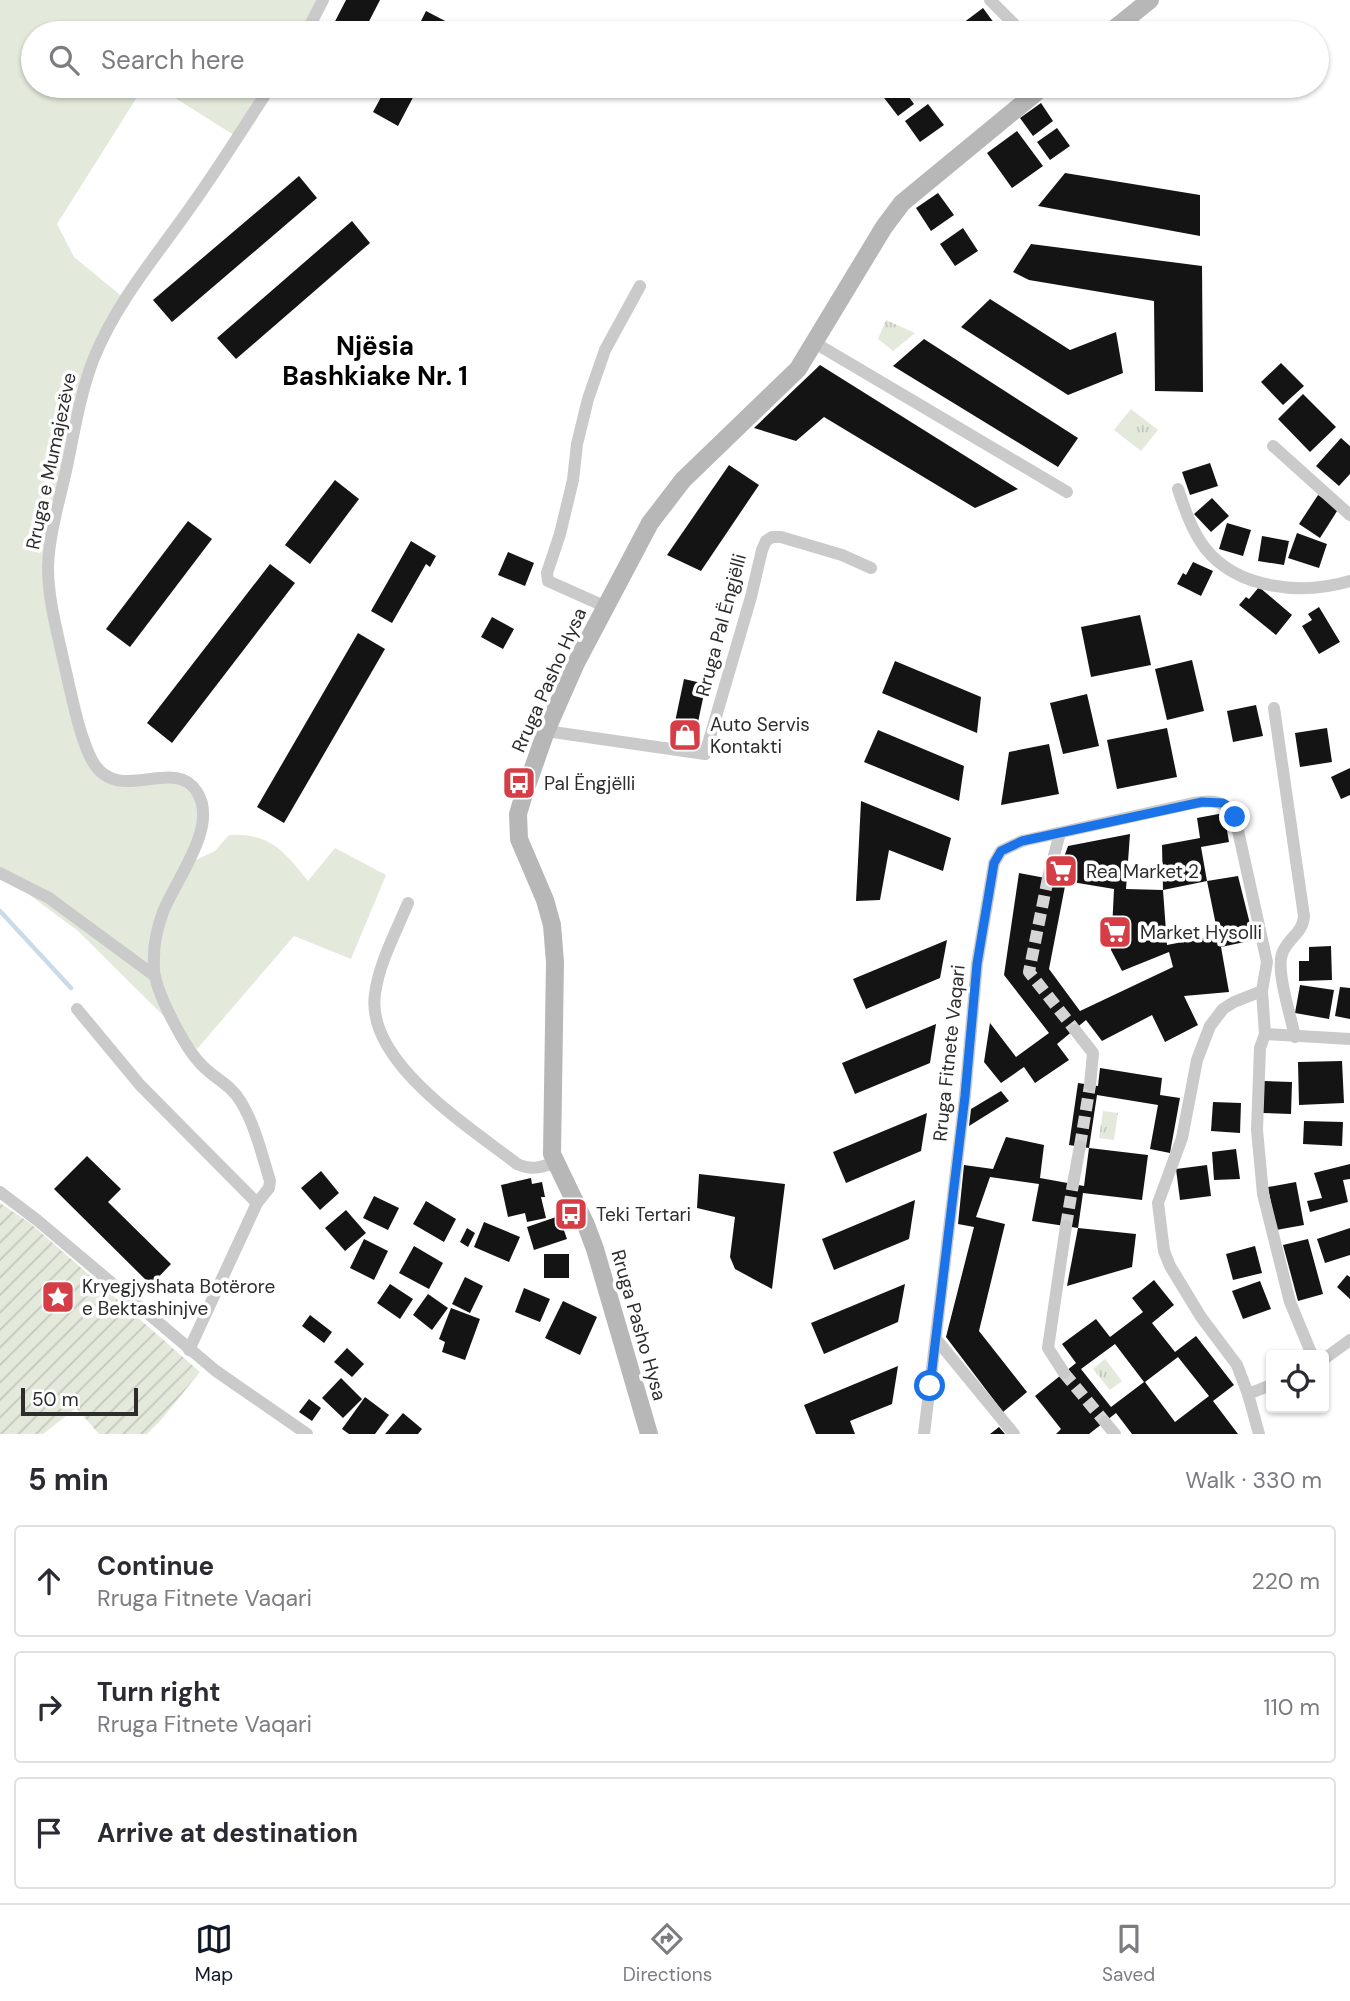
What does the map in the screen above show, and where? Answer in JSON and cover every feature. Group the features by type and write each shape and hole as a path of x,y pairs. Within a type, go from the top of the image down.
{"main road":[{"path":"1124,21 1150,0"},
{"name":"Rruga Pasho Hysa","path":"649,1434 595,1249 552,1154 555,961 552,925 545,900 519,839 517,826 524,794 576,663 631,555 670,494 798,369 884,227 902,203 1029,98"}],"street":[{"path":"313,21 324,0"},
{"path":"990,0 1011,21"},
{"name":"Rruga e Mumajezëve","path":"189,1350 257,1203 269,1188 270,1181 242,1103 232,1089 199,1062 170,1013 155,976 156,935 163,912 199,838 203,819 197,791 187,781 174,777 114,780 95,766 89,755 70,690 49,590 48,566 83,395 94,358 125,299 193,204 263,98"},
{"path":"604,606 561,589 548,580 547,573 561,534 588,399 605,350 640,286"},
{"path":"815,343 1067,492"},
{"path":"1273,446 1350,515"},
{"path":"1178,489 1188,516 1204,546 1212,556 1237,574 1256,582 1294,588 1350,582"},
{"name":"Rruga Pal Ëngjëlli","path":"547,731 705,754 766,541 772,537 781,537 842,555 871,568"},
{"path":"1274,708 1304,916 1301,930 1284,947 1280,963 1295,1037"},
{"name":"Rruga Fitnete Vaqari","path":"924,1434 965,1096 977,964 991,873 1001,851 1010,845 1202,802 1223,803 1231,808 1235,817 1267,962 1262,990"},
{"path":"1048,878 1060,833"},
{"path":"0,873 49,898 155,976"},
{"path":"408,904 379,974 374,996 374,1016 381,1038 412,1079 517,1164 528,1169 538,1169 554,1163"},
{"path":"1259,1434 1237,1366 1201,1317 1170,1266 1164,1251 1158,1203 1182,1138 1197,1060 1210,1026 1223,1009 1262,990 1265,1034 1259,1056 1257,1130 1263,1194 1290,1302 1310,1350"},
{"path":"77,1009 140,1085 257,1203"},
{"path":"1075,1030 1093,1053 1090,1085"},
{"path":"1265,1034 1350,1039"},
{"path":"1073,1184 1080,1146"},
{"path":"0,1192 29,1213 189,1350 307,1434"},
{"path":"1065,1373 1048,1348 1066,1226"},
{"path":"936,1339 1014,1434"},
{"path":"1329,1355 1350,1340"},
{"path":"1248,1394 1266,1387"},
{"path":"1105,1422 1115,1434"}],"green space":[{"path":"0,0 323,0 312,21 21,21 21,98 136,98 57,224 74,257 125,299 94,358 48,566 70,690 104,775 174,777 202,805 190,858 196,860 215,851 229,835 243,835 275,846 308,881 335,848 386,875 351,959 294,936 197,1049 78,931 0,873"},
{"path":"175,98 263,98 237,137"},
{"path":"886,320 915,333 893,351 878,339"},
{"path":"1131,409 1158,430 1141,451 1114,430"},
{"path":"1103,1111 1118,1113 1114,1140 1099,1138"},
{"name":"Kryegjyshata Botërore e Bektashinjve","path":"0,1203 30,1223 200,1372 147,1434 99,1434 76,1408 43,1434 0,1434"},
{"path":"1105,1359 1122,1381 1110,1390 1093,1369"}],"building":[{"path":"346,0 380,0 369,21 335,21"},
{"path":"983,8 993,21 966,21"},
{"path":"426,11 445,21 421,21"},
{"path":"381,98 413,98 398,126 373,112"},
{"path":"884,98 910,98 914,104 898,116"},
{"path":"1041,103 1053,121 1033,136 1020,118"},
{"path":"928,104 944,125 920,142 905,121"},
{"path":"1057,128 1070,146 1050,160 1037,142"},
{"path":"1017,131 1043,166 1012,188 987,153"},
{"path":"1065,173 1200,195 1200,236 1038,206"},
{"path":"299,176 317,198 172,322 153,300"},
{"path":"938,193 954,215 931,231 916,208"},
{"path":"352,221 370,243 236,359 217,338"},
{"path":"963,228 978,251 955,266 940,244"},
{"path":"1031,244 1202,266 1203,392 1155,391 1154,301 1029,280 1013,272"},
{"path":"990,299 1070,350 1116,332 1123,373 1068,395 961,327"},
{"path":"924,339 1078,438 1058,467 893,366"},
{"path":"1281,363 1304,386 1283,405 1261,382"},
{"path":"820,365 1018,489 975,508 824,417 796,441 754,428"},
{"path":"1303,394 1336,427 1310,452 1278,419"},
{"path":"1341,438 1350,446 1350,474 1339,486 1316,466"},
{"path":"1210,463 1218,486 1190,495 1182,472"},
{"path":"729,465 759,485 701,571 667,555"},
{"path":"335,480 359,499 310,564 285,545"},
{"path":"1318,495 1339,508 1320,538 1299,524"},
{"path":"1212,498 1229,516 1211,532 1194,514"},
{"path":"188,521 212,539 130,647 106,629"},
{"path":"1227,523 1251,530 1243,556 1219,549"},
{"path":"1297,533 1327,544 1319,568 1288,558"},
{"path":"1262,536 1289,541 1284,565 1258,561"},
{"path":"411,541 436,556 430,567 426,564 392,623 371,611"},
{"path":"508,552 534,563 525,586 498,575"},
{"path":"1193,562 1213,571 1201,596 1177,584"},
{"path":"270,564 295,583 172,743 147,723"},
{"path":"1259,587 1292,615 1276,635 1239,605 1246,597 1249,599"},
{"path":"1319,607 1340,642 1319,654 1302,626 1312,620 1308,614"},
{"path":"1140,615 1151,665 1091,677 1081,627"},
{"path":"492,617 514,629 503,649 481,637"},
{"path":"358,633 385,649 284,823 257,807"},
{"path":"1192,660 1204,711 1167,720 1155,669"},
{"path":"895,661 981,697 977,733 882,693"},
{"path":"684,679 706,684 693,746 671,741"},
{"path":"1087,694 1099,746 1063,754 1050,703"},
{"path":"1256,705 1263,736 1233,742 1227,711"},
{"path":"1167,728 1177,777 1117,789 1107,740"},
{"path":"1327,728 1332,762 1300,767 1295,733"},
{"path":"878,730 964,766 959,801 864,762"},
{"path":"1049,744 1059,794 1001,805 1009,752"},
{"path":"1350,768 1350,795 1341,799 1331,777"},
{"path":"861,801 951,838 943,871 889,850 880,900 856,901"},
{"path":"1224,813 1229,842 1201,847 1207,881 1163,890 1162,845 1200,838 1197,818"},
{"path":"1130,834 1126,889 1163,890 1167,945 1218,935 1207,881 1238,876 1254,940 1221,947 1229,992 1184,996 1198,1025 1165,1042 1152,1015 1102,1041 1086,1020 1057,1044 1069,1060 1035,1083 1024,1067 1001,1083 984,1062 990,1023 1016,1057 1049,1033 1004,975 1019,873 1056,880 1068,846","holes":["1066,881 1114,889 1111,950 1122,971 1169,952 1173,967 1080,1011 1049,969"]},
{"path":"947,940 940,978 866,1009 853,979"},
{"path":"1331,946 1332,980 1299,981 1299,961 1309,961 1309,947"},
{"path":"1300,985 1334,990 1329,1019 1295,1013"},
{"path":"1340,987 1350,988 1350,1019 1335,1016"},
{"path":"936,1024 930,1063 855,1094 842,1063"},
{"path":"1342,1061 1344,1103 1299,1105 1298,1062"},
{"path":"1100,1068 1162,1078 1160,1095 1180,1098 1170,1153 1150,1149 1158,1105 1097,1095 1089,1148 1069,1145 1078,1083 1098,1086"},
{"path":"1264,1081 1292,1082 1291,1114 1262,1113"},
{"path":"1001,1091 1009,1101 969,1126 971,1109"},
{"path":"1213,1102 1241,1103 1240,1133 1211,1131"},
{"path":"927,1113 921,1151 846,1183 833,1152"},
{"path":"1304,1121 1343,1122 1342,1146 1303,1144"},
{"path":"1006,1137 1044,1145 1040,1178 1084,1186 1089,1148 1148,1155 1142,1200 1083,1193 1078,1228 1032,1221 1039,1184 990,1177 976,1217 1005,1224 979,1331 1027,1392 1003,1412 946,1337 974,1227 958,1224 964,1165 993,1169"},
{"path":"1236,1149 1240,1179 1214,1180 1212,1152"},
{"path":"87,1156 121,1189 108,1202 171,1264 151,1285 54,1189"},
{"path":"1350,1164 1350,1179 1343,1180 1348,1202 1310,1212 1307,1201 1322,1198 1314,1173"},
{"path":"1207,1165 1211,1196 1180,1200 1176,1169"},
{"path":"321,1171 339,1193 320,1210 301,1188"},
{"path":"699,1174 785,1184 772,1289 735,1269 730,1257 735,1217 697,1208"},
{"path":"531,1178 532,1184 542,1182 545,1197 541,1197 546,1218 527,1222 525,1213 508,1217 501,1185"},
{"path":"1296,1182 1304,1225 1276,1230 1268,1187"},
{"path":"374,1196 399,1208 388,1230 363,1218"},
{"path":"915,1200 909,1239 834,1270 822,1239"},
{"path":"426,1201 456,1219 444,1242 413,1224"},
{"path":"346,1210 366,1233 345,1251 325,1228"},
{"path":"559,1216 567,1239 534,1250 527,1227"},
{"path":"484,1222 520,1237 509,1262 474,1247"},
{"path":"467,1228 475,1233 468,1247 460,1242"},
{"path":"1078,1228 1136,1234 1132,1267 1067,1286"},
{"path":"1350,1228 1350,1255 1325,1263 1317,1239"},
{"path":"364,1239 388,1251 374,1280 350,1268"},
{"path":"1308,1239 1323,1294 1298,1301 1283,1245"},
{"path":"414,1246 443,1263 429,1289 399,1273"},
{"path":"1255,1246 1262,1273 1233,1280 1226,1254"},
{"path":"544,1254 569,1254 569,1278 544,1278"},
{"path":"1347,1275 1350,1277 1350,1299 1337,1287"},
{"path":"465,1277 483,1286 470,1313 452,1304"},
{"path":"1154,1280 1174,1305 1152,1323 1175,1352 1196,1336 1234,1385 1213,1401 1238,1434 1132,1434 1116,1413 1089,1434 1056,1434 1061,1429 1035,1396 1076,1363 1062,1344 1096,1319 1110,1337 1143,1312 1132,1298","holes":["1115,1344 1144,1382 1111,1407 1081,1369","1178,1357 1209,1396 1175,1422 1145,1382"]},
{"path":"1260,1281 1271,1309 1243,1319 1232,1291"},
{"path":"390,1284 413,1299 400,1319 377,1303"},
{"path":"905,1284 898,1322 824,1354 811,1323"},
{"path":"524,1288 550,1299 540,1322 515,1312"},
{"path":"428,1294 448,1308 432,1330 413,1315"},
{"path":"563,1301 597,1317 580,1355 545,1338"},
{"path":"451,1308 480,1319 465,1360 442,1352 445,1342 439,1339"},
{"path":"310,1315 332,1332 324,1343 302,1326"},
{"path":"347,1348 364,1364 352,1377 334,1362"},
{"path":"898,1366 892,1404 850,1421 855,1434 816,1434 804,1405"},
{"path":"341,1378 362,1399 343,1418 322,1398"},
{"path":"365,1397 389,1415 375,1434 349,1434 342,1429"},
{"path":"309,1399 321,1408 312,1421 299,1412"},
{"path":"403,1413 422,1429 418,1434 385,1434"},
{"path":"999,1427 1005,1434 990,1434"}],"waterway":[{"path":"0,911 71,988"}],"tunnel":[{"path":"1048,878 1029,972 1075,1030"},
{"path":"1080,1146 1090,1085"},
{"path":"1066,1226 1073,1184"},
{"path":"1064,1373 1105,1422"}],"place":[{"name":"Auto Servis Kontakti","path":"685,735"},
{"name":"Pal Ëngjëlli","path":"519,783"},
{"name":"Rea Market 2","path":"1061,871"},
{"name":"Market Hysolli","path":"1115,932"},
{"name":"Teki Tertari","path":"571,1214"},
{"name":"Kryegjyshata Botërore e Bektashinjve","path":"58,1297"}],"district":[{"name":"Njësia Bashkiake Nr. 1","path":"375,361"}],"route":[{"path":"930,1386 965,1096 977,964 994,863 1001,851 1022,841 1193,803 1223,803 1231,808 1235,817"}]}
